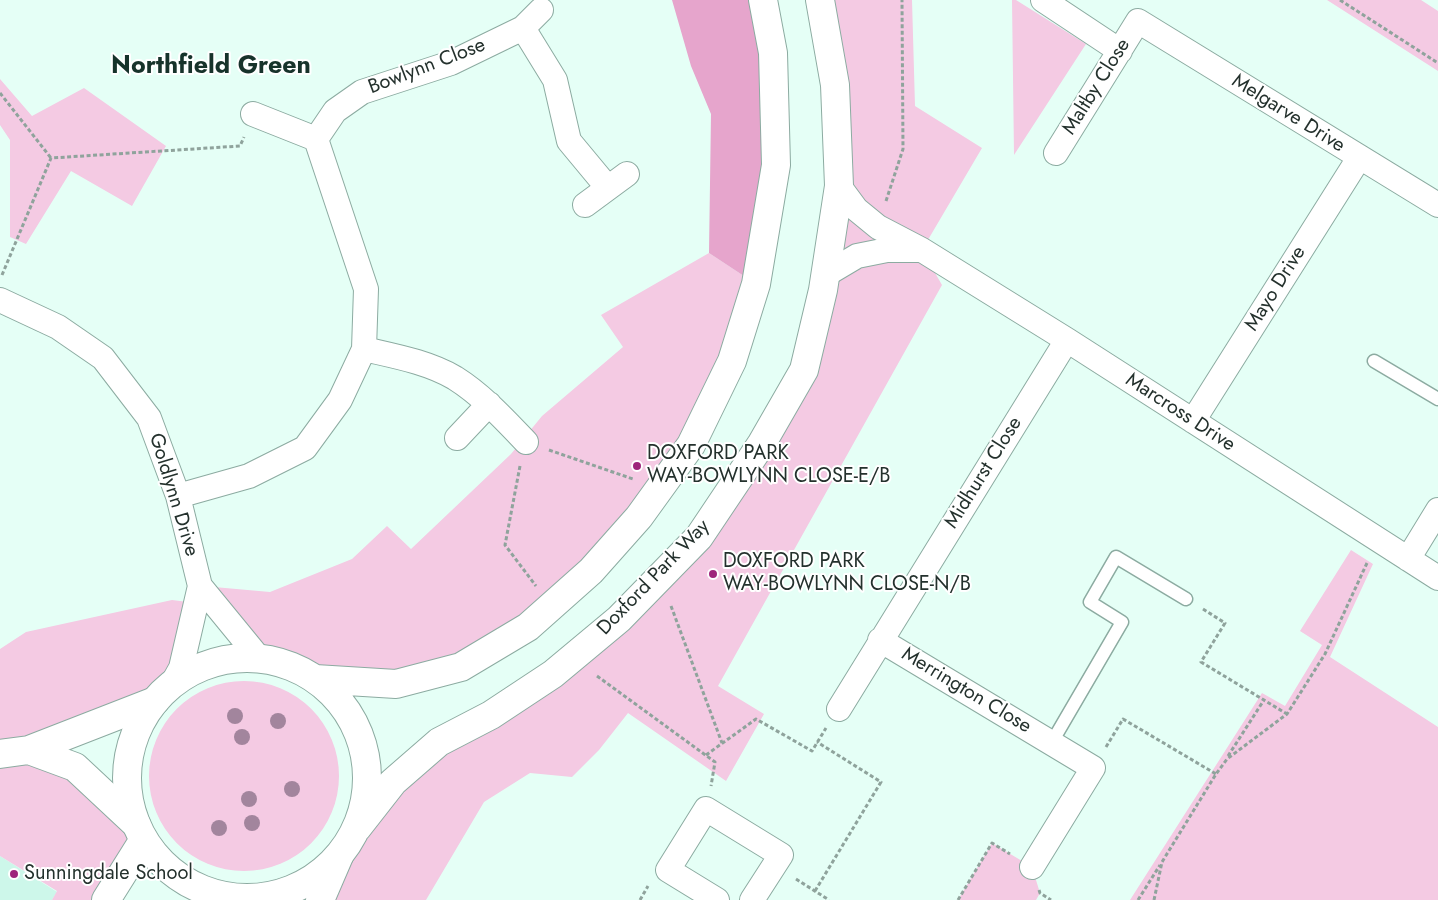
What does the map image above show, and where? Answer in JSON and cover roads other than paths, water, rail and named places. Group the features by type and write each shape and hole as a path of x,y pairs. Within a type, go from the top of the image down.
{"main road":[{"name":"Doxford Park Way","path":"315,680 396,684 461,667 528,628 584,577 639,517 691,446 732,360 756,284 776,165 773,53 763,0"},
{"name":"Doxford Park Way","path":"357,828 367,776 358,733 341,703 315,680 287,665 258,658 226,660 199,668 163,692 134,737 126,786 140,832 167,869 198,896 267,899 304,885 339,856 357,828 393,782 438,742 492,715 553,674 619,619 700,537 762,443 804,370 825,275 839,186 836,85 820,0"},
{"path":"0,754 29,750 163,692"},
{"path":"29,750 75,767 140,832 106,900"},
{"path":"320,900 339,856"}],"street":[{"path":"1043,0 1120,51"},
{"name":"Bowlynn Close","path":"316,139 335,111 362,92 451,63 522,28 541,10"},
{"name":"Maltby Close","path":"1056,153 1138,21"},
{"name":"Melgarve Drive","path":"1138,21 1438,205"},
{"path":"522,28 556,80 569,141 617,181 585,205"},
{"path":"178,496 249,476 305,448 340,400 364,349 366,289 316,139 254,114"},
{"name":"Mayo Drive","path":"1193,421 1359,158"},
{"name":"Marcross Drive","path":"839,186 856,209 878,227 922,250 1067,340 1438,578"},
{"path":"825,275 857,256 887,250 922,250"},
{"name":"Goldlynn Drive","path":"0,300 58,327 103,358 150,418 178,496 200,586"},
{"name":"Midhurst Close","path":"838,709 1067,340"},
{"path":"364,349 410,360 454,378 489,404 526,442"},
{"path":"457,438 489,404"},
{"path":"1408,559 1438,510"},
{"path":"200,586 258,658"},
{"path":"163,692 182,668 200,586"},
{"name":"Merrington Close","path":"880,640 1093,768 1032,867"},
{"path":"717,900 668,870 706,809 777,861 752,900"}],"lane":[{"path":"1374,361 1438,399"},
{"name":"Merrington Close","path":"1052,742 1122,622 1090,602 1116,557 1186,599"}],"place":[{"name":"DOXFORD PARK WAY-BOWLYNN CLOSE-E/B","path":"637,466"},
{"name":"DOXFORD PARK WAY-BOWLYNN CLOSE-N/B","path":"713,574"},
{"name":"Sunningdale School","path":"14,874"}],"district":[{"name":"Northfield Green","path":"211,67"}]}
